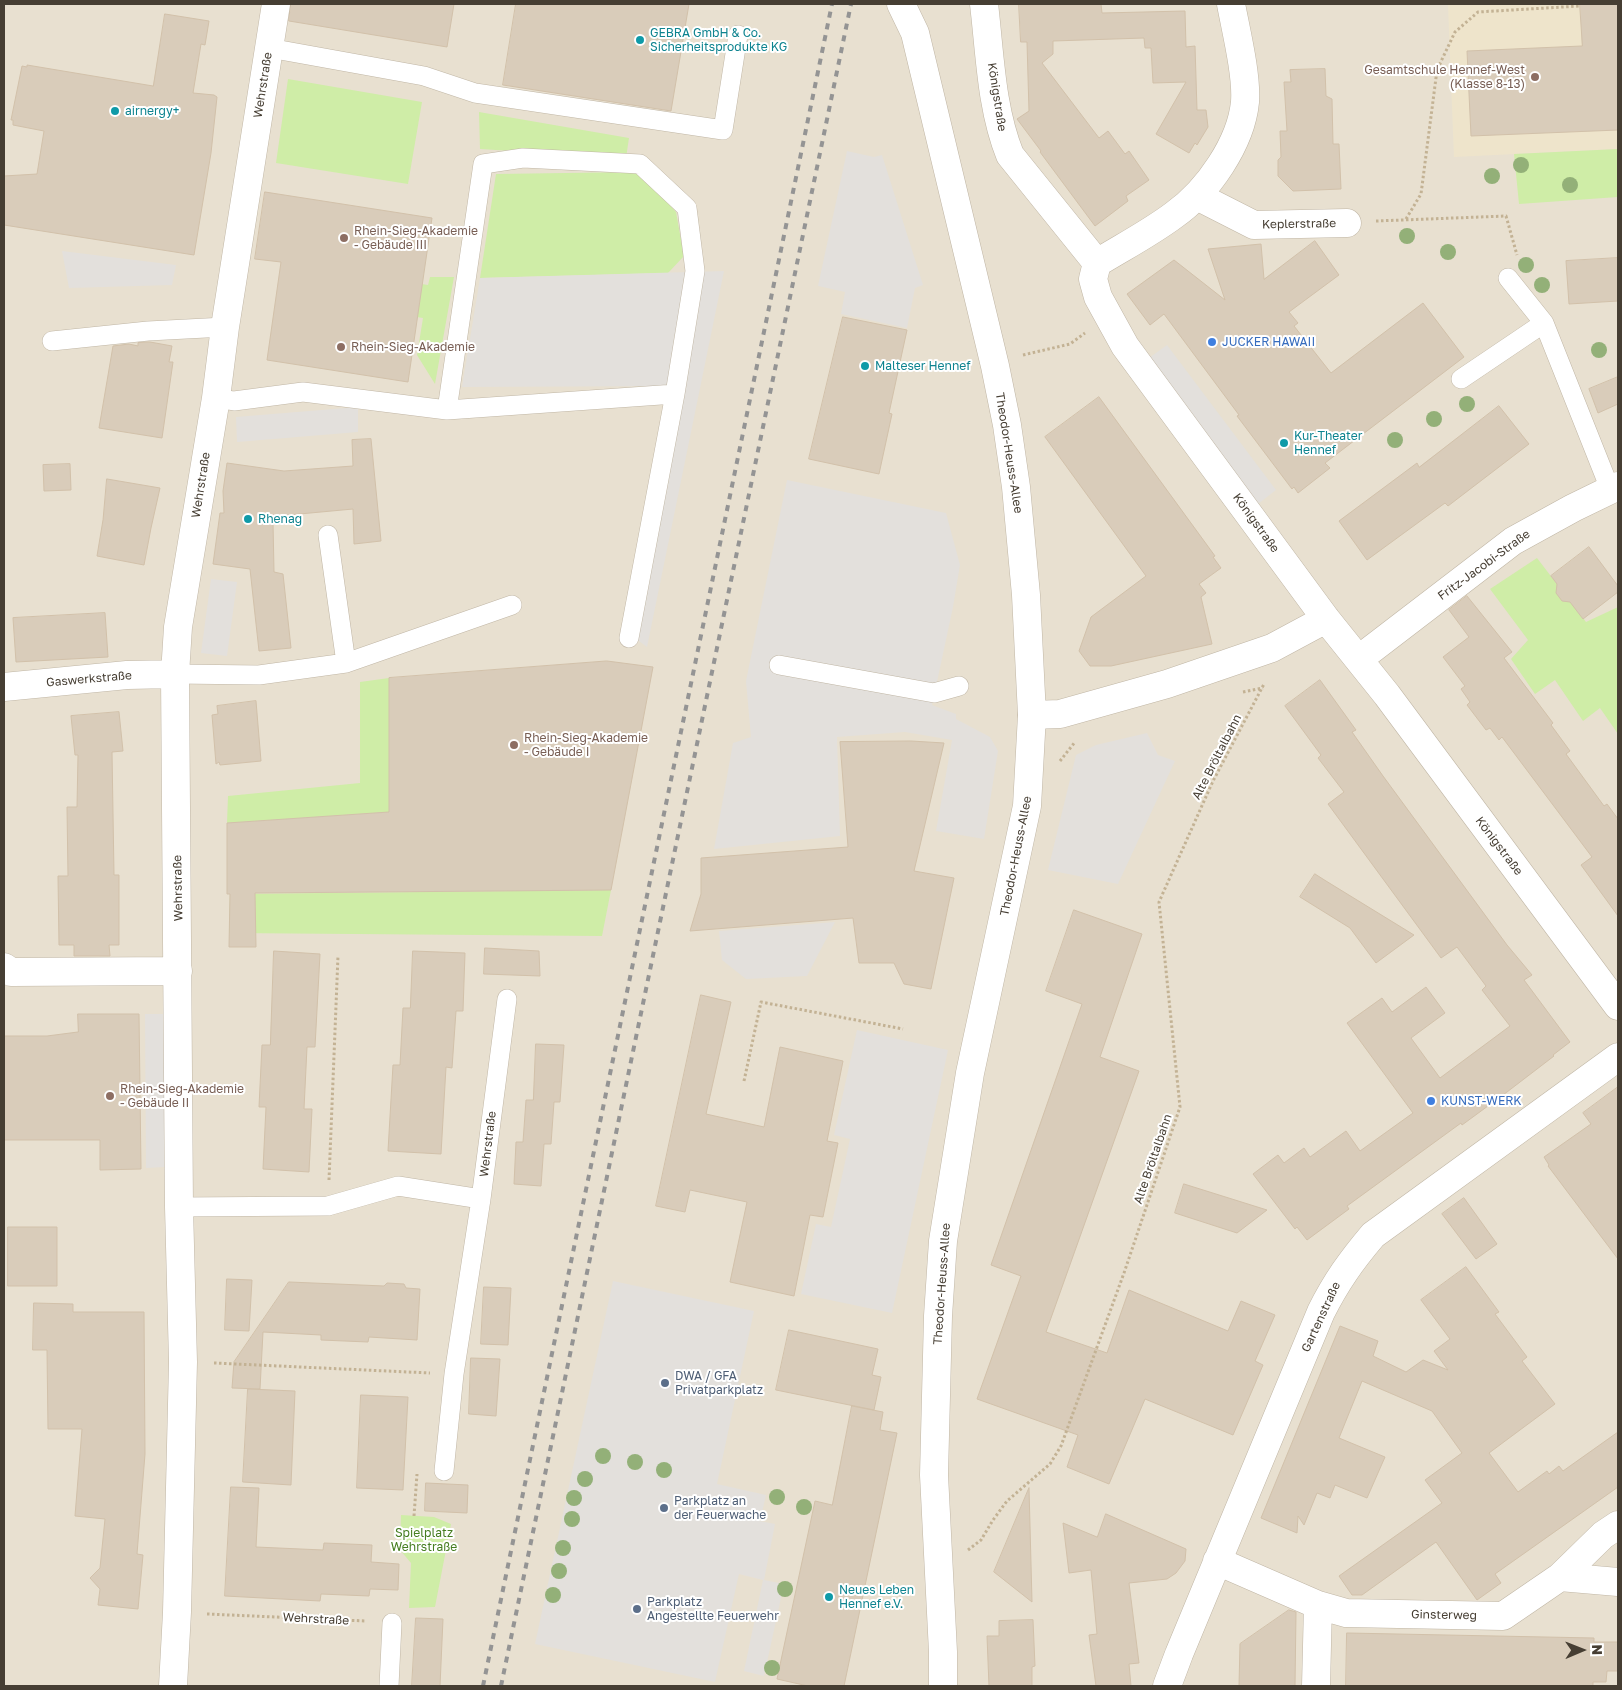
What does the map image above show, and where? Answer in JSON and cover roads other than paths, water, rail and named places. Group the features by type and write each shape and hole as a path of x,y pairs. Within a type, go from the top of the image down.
{"street":[{"name":"Wehrstraße","path":"173,1686 177,1612 183,1362 179,1207 175,674 178,627 216,398 225,327 276,4"},
{"name":"Theodor-Heuss-Allee","path":"901,4 915,33 995,366 1007,424 1016,487 1026,594 1032,715 1027,806 970,1073 943,1242 938,1316 934,1475 943,1686"},
{"name":"Königstraße","path":"984,4 998,120 1010,155 1097,264 1093,279 1098,297 1125,346 1326,619 1359,658 1618,1006"},
{"path":"1097,264 1175,214 1197,196 1226,157 1241,123 1245,101 1244,76 1230,4"},
{"name":"Keplerstraße","path":"1197,196 1254,225 1347,223"},
{"name":"Fritz-Jacobi-Straße","path":"1359,658 1513,542 1614,487"},
{"path":"1032,715 1060,714 1167,684 1272,648 1326,619"},
{"name":"Gaswerkstraße","path":"4,687 127,675 175,674"},
{"path":"4,967 12,972 178,971"},
{"name":"Gartenstraße","path":"1167,1686 1321,1312 1336,1282 1373,1235 1618,1057"},
{"name":"Ginsterweg","path":"1217,1561 1346,1614 1503,1616 1560,1577 1603,1535 1618,1524"},
{"path":"1560,1577 1618,1582"},
{"path":"1316,1686 1318,1604"}],"lane":[{"path":"269,48 424,76 475,92 723,130 738,35"},
{"path":"447,410 484,164 523,158 640,164 687,208 695,271 675,394 629,638"},
{"path":"1508,278 1544,323 1614,487"},
{"path":"1461,379 1544,323"},
{"path":"52,341 148,331 225,327"},
{"path":"216,398 234,401 303,392 447,410 675,394"},
{"path":"328,534 346,663"},
{"path":"175,674 260,675 346,663 512,605"},
{"path":"780,665 934,693 959,686"},
{"name":"Wehrstraße","path":"444,1471 454,1374 481,1199 507,999"},
{"path":"179,1207 328,1206 398,1186 481,1199"},
{"path":"389,1686 392,1623"}],"railway":[{"path":"483,1686 832,4"},
{"path":"501,1686 851,4"}],"place":[{"name":"GEBRA GmbH & Co. Sicherheitsprodukte KG","path":"640,40"},
{"name":"Gesamtschule Hennef-West (Klasse 8-13)","path":"1535,77"},
{"name":"airnergy+","path":"115,111"},
{"name":"Rhein-Sieg-Akademie - Gebäude III","path":"344,238"},
{"name":"JUCKER HAWAII","path":"1212,342"},
{"name":"Rhein-Sieg-Akademie","path":"341,347"},
{"name":"Malteser Hennef","path":"865,366"},
{"name":"Kur-Theater Hennef","path":"1284,443"},
{"name":"Rhenag","path":"248,519"},
{"name":"Rhein-Sieg-Akademie - Gebäude I","path":"514,745"},
{"name":"Rhein-Sieg-Akademie - Gebäude II","path":"110,1096"},
{"name":"KUNST-WERK","path":"1431,1101"},
{"name":"DWA / GFA Privatparkplatz","path":"665,1383"},
{"name":"Parkplatz an der Feuerwache","path":"664,1508"},
{"name":"Neues Leben Hennef e.V.","path":"829,1597"},
{"name":"Parkplatz Angestellte Feuerwehr","path":"637,1609"}],"park label":[{"name":"Spielplatz Wehrstraße","path":"424,1540"}]}
